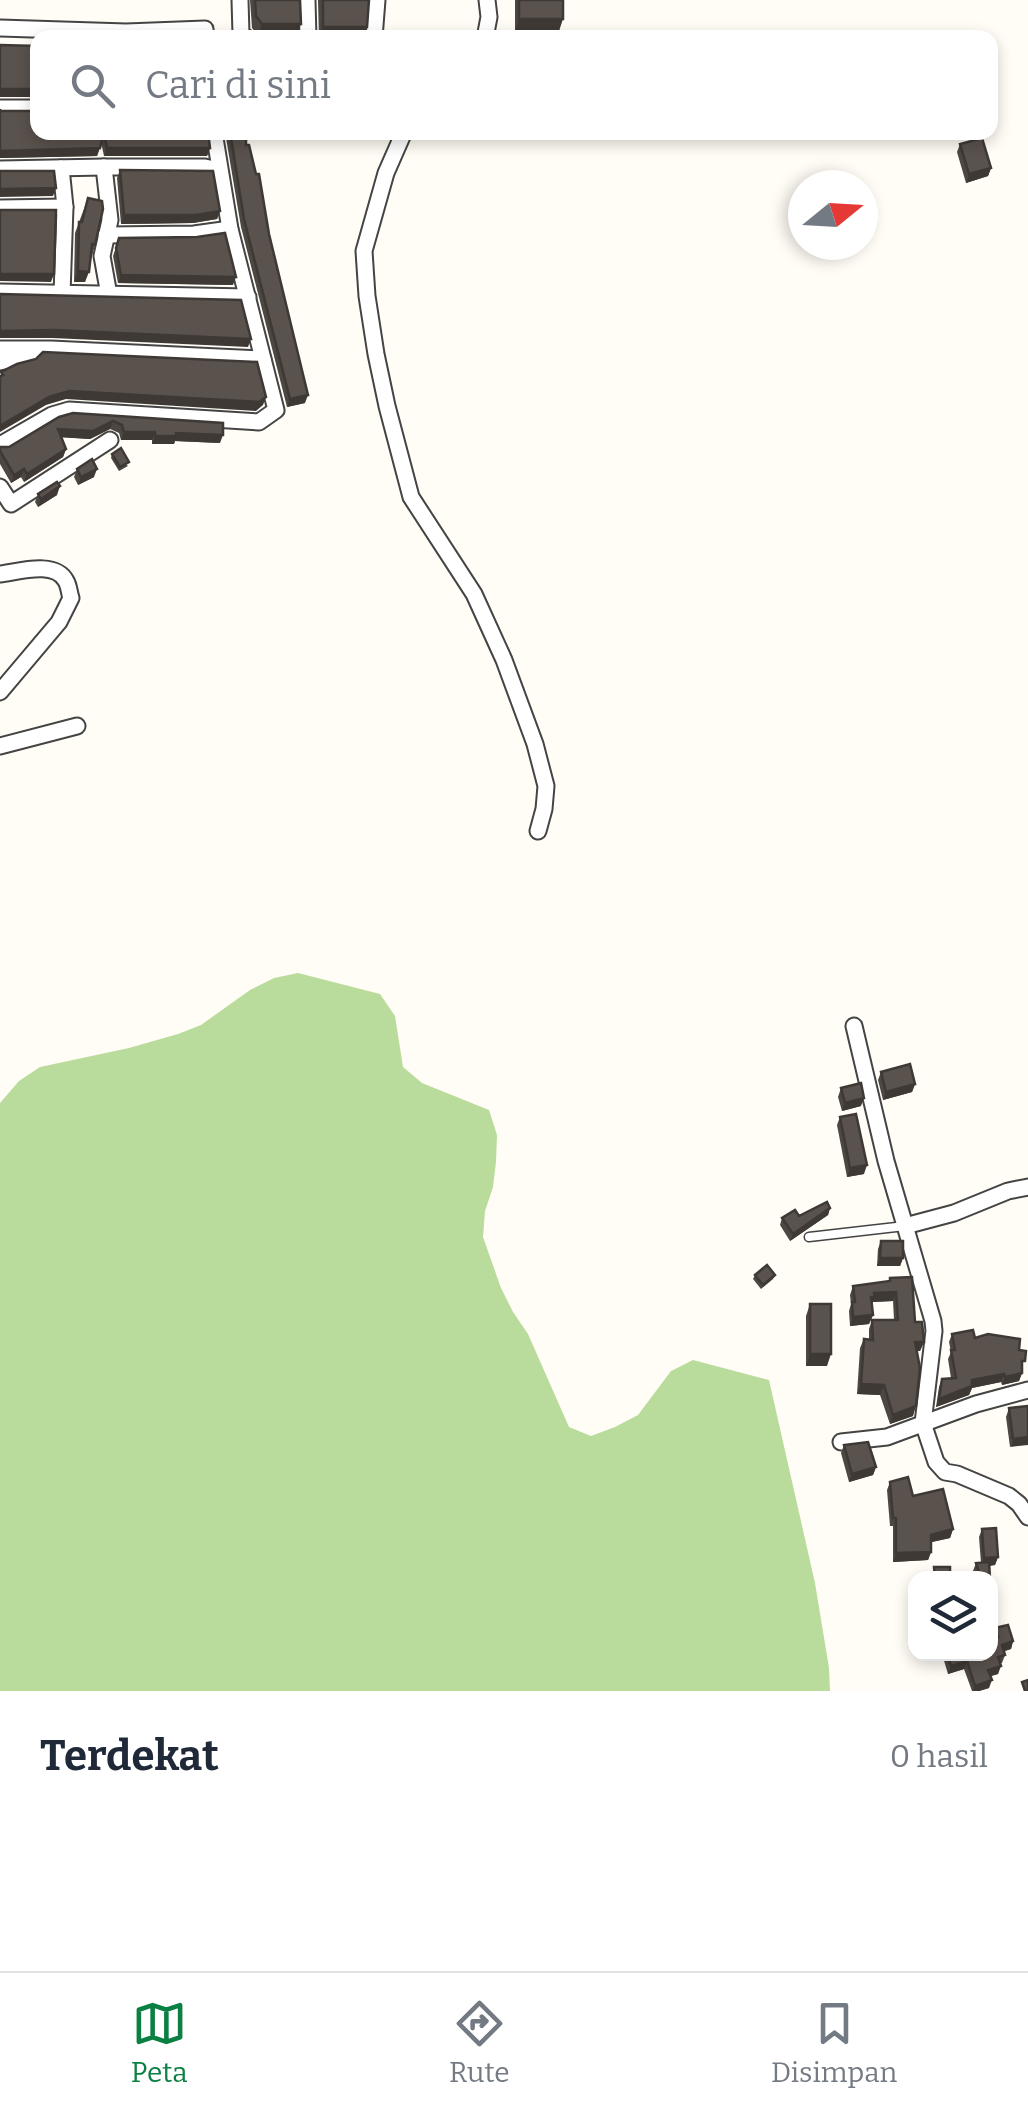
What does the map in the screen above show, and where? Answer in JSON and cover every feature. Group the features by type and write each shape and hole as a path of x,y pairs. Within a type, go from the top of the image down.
{"street":[{"path":"240,0 241,30"},
{"path":"307,0 308,30"},
{"path":"374,30 376,0"},
{"path":"486,30 487,0"},
{"path":"0,28 63,30"},
{"path":"179,30 206,30"},
{"path":"0,108 30,108"},
{"path":"0,445 52,414 69,410 259,422 276,410 230,229 215,140"},
{"path":"400,140 386,172 364,251 367,296 386,406 411,497 474,594 535,744 546,786 538,831"},
{"path":"0,169 104,166 219,170"},
{"path":"104,166 110,220 102,256 109,295"},
{"path":"61,168 62,294"},
{"path":"0,208 64,206"},
{"path":"106,235 194,234 230,229"},
{"path":"0,292 248,297"},
{"path":"0,362 51,349"},
{"path":"0,350 263,359"},
{"path":"0,488 5,507 110,440"},
{"path":"0,574 49,569 58,572 66,579 70,598 59,622 0,692"},
{"path":"0,746 77,726"},
{"path":"854,1026 886,1161 934,1322 923,1423 936,1462 944,1472 1009,1496 1028,1517"},
{"path":"905,1226 1028,1187"},
{"path":"840,1442 887,1436 1028,1390"},
{"path":"1009,1496 1028,1493"}],"lane":[{"path":"809,1237 905,1226"}],"green space":[{"path":"298,973 380,994 395,1016 403,1067 422,1083 489,1110 497,1135 496,1162 483,1237 501,1288 528,1334 569,1427 591,1436 638,1415 671,1371 693,1360 769,1380 815,1583 830,1691 0,1691 0,1103 19,1081 40,1067 178,1034 201,1025 250,990 274,978"}],"building":[{"path":"255,0 300,0 301,24 262,24 256,16"},
{"path":"323,0 369,0 367,27 323,27"},
{"path":"519,0 563,0 563,19 519,19"},
{"path":"0,45 30,46 30,89 0,90"},
{"path":"0,110 30,111 30,140 102,140 100,148 0,151"},
{"path":"106,140 209,140 210,148 107,148"},
{"path":"231,140 246,140 259,174 269,234 308,395 290,399 244,219"},
{"path":"983,140 991,168 969,174 960,144"},
{"path":"120,170 213,171 220,211 124,215"},
{"path":"0,171 54,171 56,188 0,189"},
{"path":"88,198 102,201 103,209 95,245 92,244 89,272 78,271 79,222"},
{"path":"0,210 56,210 54,274 0,274"},
{"path":"225,233 236,277 121,275 116,248 119,238"},
{"path":"0,294 241,300 251,339 0,331"},
{"path":"43,352 257,362 266,397 259,402 69,391 49,397 0,426 1,372 36,359"},
{"path":"73,413 223,423 223,435 155,436 155,432 124,432 122,425 113,421 93,431 58,429 66,449 27,474 24,469 14,475 0,447 9,447 59,417"},
{"path":"121,448 129,462 120,467 112,454"},
{"path":"92,459 97,469 81,477 77,469"},
{"path":"57,482 60,486 41,499 38,494"},
{"path":"910,1064 915,1084 886,1092 881,1072"},
{"path":"861,1083 864,1098 845,1103 841,1088"},
{"path":"856,1114 867,1165 850,1168 840,1117"},
{"path":"827,1202 830,1208 793,1234 782,1218 795,1210 799,1216"},
{"path":"881,1241 903,1241 903,1258 880,1258"},
{"path":"767,1265 775,1275 763,1285 755,1275"},
{"path":"912,1277 915,1322 922,1322 924,1342 915,1342 920,1368 916,1406 893,1415 884,1385 861,1384 864,1339 873,1340 872,1320 898,1320 896,1292 874,1293 873,1315 853,1317 853,1286"},
{"path":"810,1304 831,1304 831,1354 810,1354"},
{"path":"973,1330 975,1338 988,1334 1020,1339 1019,1350 1026,1351 1022,1373 972,1380 972,1386 939,1399 942,1379 956,1378 952,1334"},
{"path":"1028,1406 1028,1437 1013,1439 1009,1408"},
{"path":"868,1442 876,1467 852,1474 844,1445"},
{"path":"908,1477 913,1496 943,1489 953,1529 931,1535 931,1552 896,1553 890,1482"},
{"path":"996,1528 998,1557 984,1558 982,1529"},
{"path":"989,1562 990,1571 979,1571 976,1563"},
{"path":"934,1567 950,1567 950,1571 934,1571"},
{"path":"1008,1625 1013,1641 1002,1645 1005,1655 998,1657 998,1637 998,1627"},
{"path":"998,1657 1001,1666 988,1670 992,1680 975,1686 967,1661 998,1661"}]}
